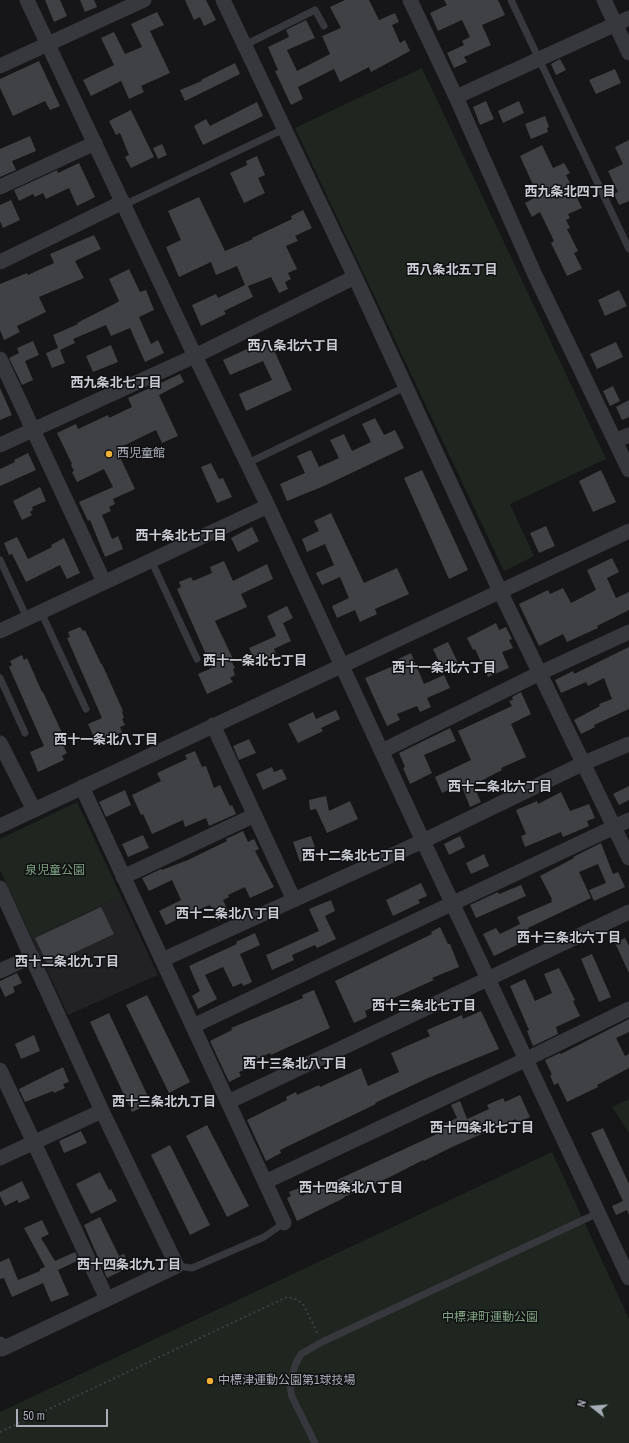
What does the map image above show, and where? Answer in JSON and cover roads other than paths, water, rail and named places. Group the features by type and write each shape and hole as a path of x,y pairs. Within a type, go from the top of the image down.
{"street":[{"path":"27,0 195,356 248,463 423,841 629,1278"},
{"path":"0,66 144,0"},
{"path":"223,0 355,277 500,591 629,858"},
{"path":"410,0 456,97 535,276 629,470"},
{"path":"604,0 622,21 629,53"},
{"path":"456,97 622,21"},
{"path":"0,187 95,143"},
{"path":"0,262 124,204"},
{"path":"0,446 195,356 355,277"},
{"path":"0,359 104,582"},
{"path":"615,442 629,435"},
{"path":"0,631 268,506"},
{"path":"0,826 629,531"},
{"path":"382,751 540,673 629,632"},
{"path":"213,725 294,900"},
{"path":"0,743 34,810"},
{"path":"162,960 423,841 629,744"},
{"path":"82,787 284,1223"},
{"path":"123,877 255,815"},
{"path":"192,1026 629,820"},
{"path":"0,888 102,1111 177,1266 2,1349 0,1344"},
{"path":"228,1102 629,912"},
{"path":"0,971 32,956"},
{"path":"265,1182 527,1059 629,1009"},
{"path":"0,1070 107,1299"},
{"path":"0,1158 102,1111"}],"lane":[{"path":"510,0 629,249"},
{"path":"244,45 315,10 324,26"},
{"path":"124,204 284,129"},
{"path":"248,463 405,387"},
{"path":"0,560 27,618"},
{"path":"151,560 197,659"},
{"path":"41,612 86,709"},
{"path":"0,678 25,733"},
{"path":"315,1443 292,1396 290,1387 295,1365 301,1354 322,1342 598,1213"},
{"path":"177,1266 192,1268 264,1237 284,1223"}],"place":[{"name":"西児童館","path":"109,454"},
{"name":"中標津運動公園第1球技場","path":"210,1381"}],"district":[{"name":"西九条北四丁目","path":"570,193"},
{"name":"西八条北五丁目","path":"452,271"},
{"name":"西八条北六丁目","path":"293,347"},
{"name":"西九条北七丁目","path":"116,384"},
{"name":"西十条北七丁目","path":"181,537"},
{"name":"西十一条北七丁目","path":"255,662"},
{"name":"西十一条北六丁目","path":"444,669"},
{"name":"西十一条北八丁目","path":"106,741"},
{"name":"西十二条北六丁目","path":"500,788"},
{"name":"西十二条北七丁目","path":"354,857"},
{"name":"西十二条北八丁目","path":"228,915"},
{"name":"西十三条北六丁目","path":"569,939"},
{"name":"西十二条北九丁目","path":"67,963"},
{"name":"西十三条北七丁目","path":"424,1007"},
{"name":"西十三条北八丁目","path":"295,1065"},
{"name":"西十三条北九丁目","path":"164,1103"},
{"name":"西十四条北七丁目","path":"482,1129"},
{"name":"西十四条北八丁目","path":"351,1189"},
{"name":"西十四条北九丁目","path":"129,1266"}],"park label":[{"name":"泉児童公園","path":"55,871"},
{"name":"中標津町運動公園","path":"490,1318"}]}
